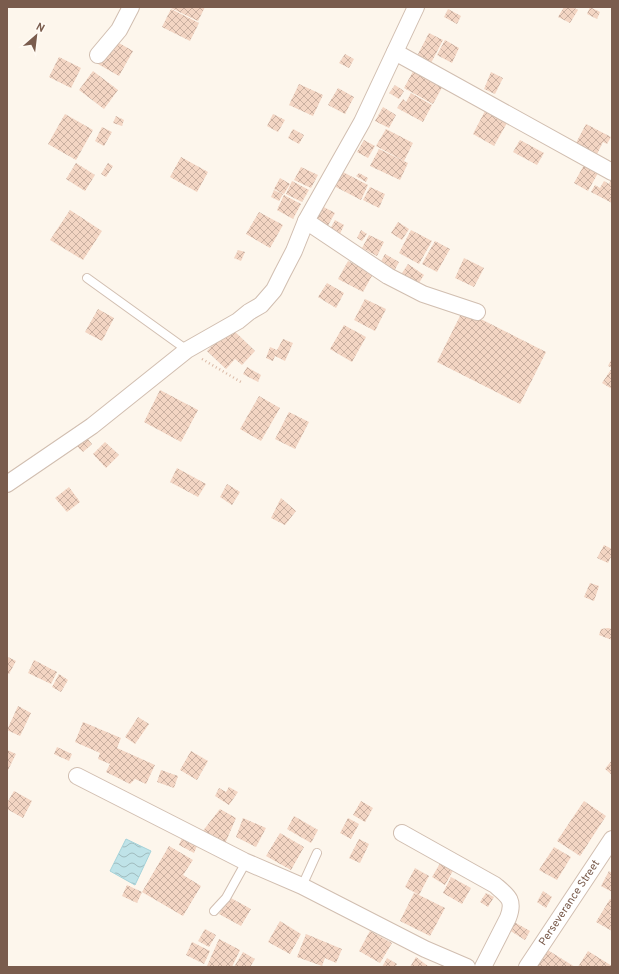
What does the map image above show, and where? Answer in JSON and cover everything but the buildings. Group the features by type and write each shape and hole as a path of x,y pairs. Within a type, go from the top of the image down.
{"street":[{"path":"98,55 119,30 132,7"},
{"path":"7,484 92,426 187,350 238,321 261,305 274,290 294,251 306,221 362,122 416,7"},
{"path":"395,52 612,172"},
{"path":"306,221 388,276 423,294 477,312"},
{"path":"77,776 246,862 302,886 425,949 467,967"},
{"path":"402,833 495,885 512,903 508,918 483,967"},
{"name":"Perseverance Street","path":"528,967 612,839"}],"lane":[{"path":"87,278 187,350"},
{"path":"302,886 317,853"},
{"path":"214,911 226,898 246,862"}],"path":[{"path":"187,350 241,382"}],"water":[{"path":"126,839 151,851 135,885 110,871"}]}
